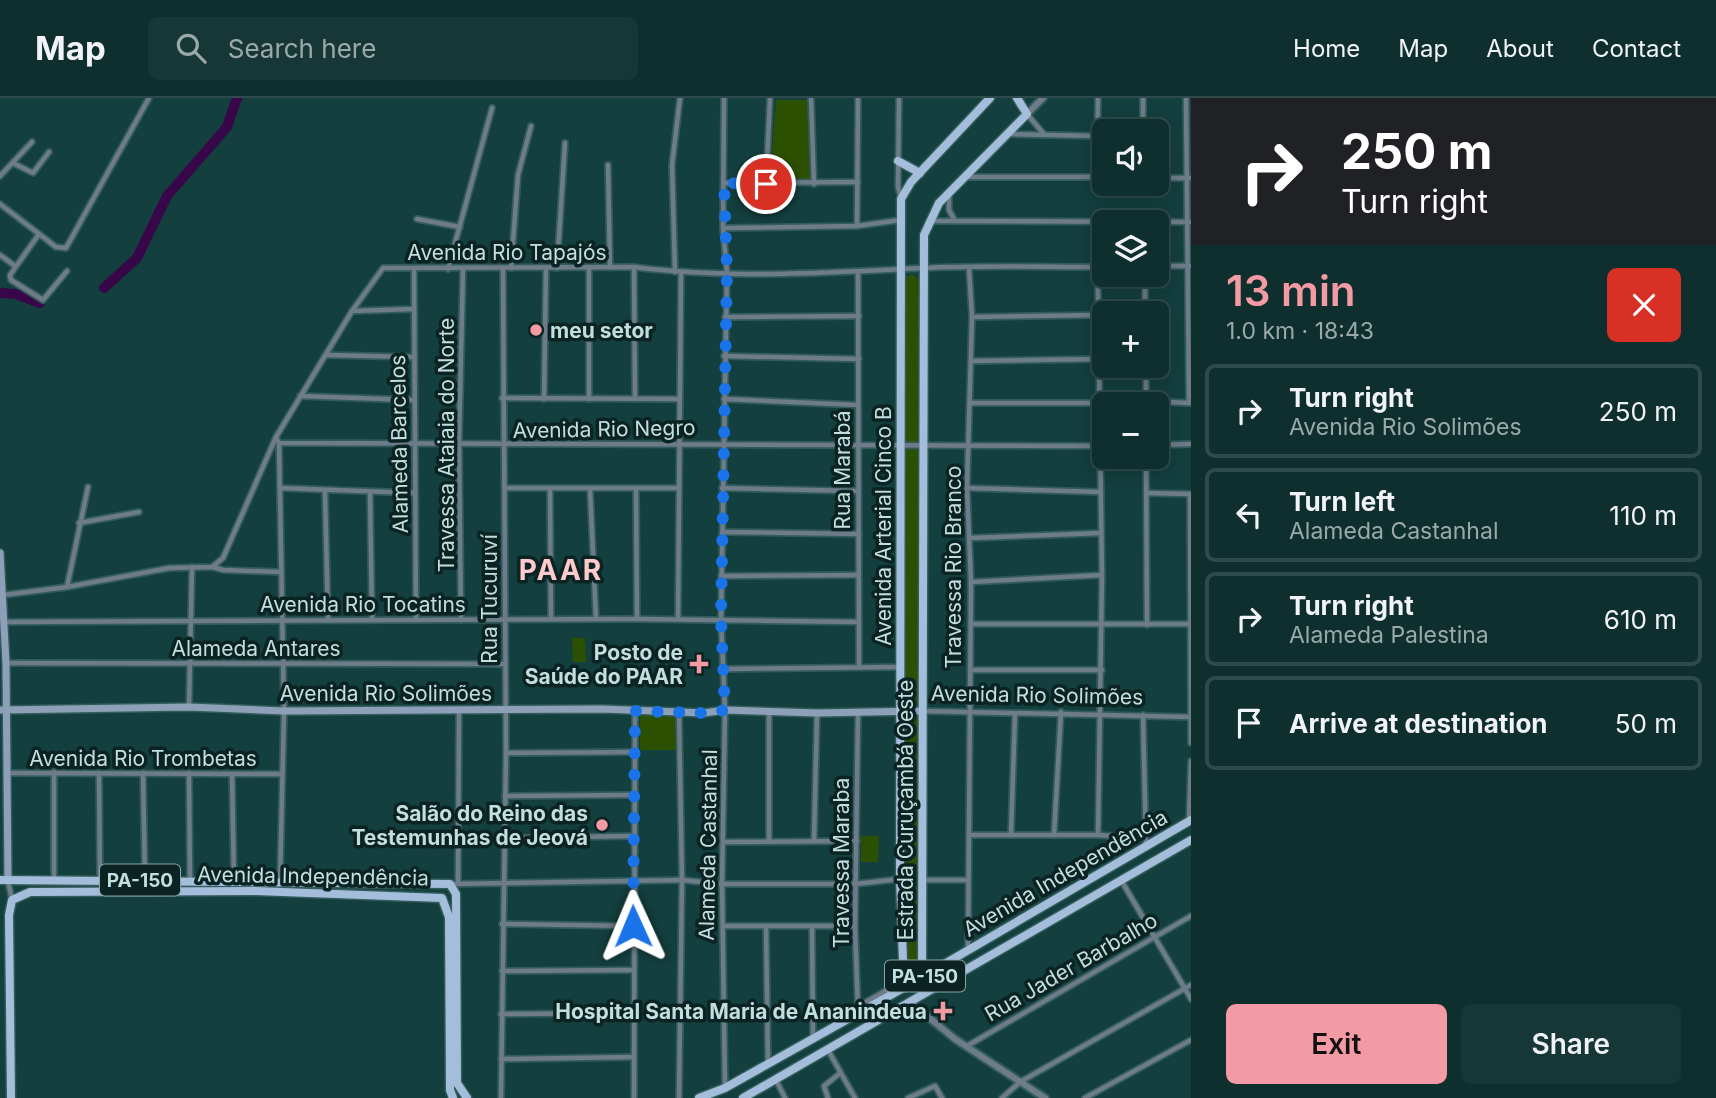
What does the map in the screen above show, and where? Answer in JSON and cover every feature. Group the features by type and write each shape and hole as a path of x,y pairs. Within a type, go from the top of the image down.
{"main road":[{"path":"901,198 920,173 990,98"},
{"path":"928,221 949,194 1027,114 1017,98"},
{"path":"898,162 920,173"},
{"name":"Avenida Arterial Cinco B","path":"901,198 900,710 904,984"},
{"name":"Estrada Curuçambá Oeste","path":"922,977 923,268 924,235 928,221"},
{"path":"0,553 6,663 2,710 6,772 4,880"},
{"name":"Avenida Rio Solimões","path":"2,710 189,707 284,711 704,713 725,710 817,713 922,710"},
{"name":"Avenida Independência","path":"699,1098 726,1088 858,1009 968,950 1145,842 1190,820"},
{"name":"Avenida Independência","path":"743,1098 1191,840"},
{"name":"Avenida Independência","path":"4,880 280,881 455,887 457,1083 467,1098"},
{"path":"256,891 280,881"},
{"name":"Avenida Independência","path":"12,900 30,892 256,891 442,898 449,916 450,1090 453,1098"},
{"path":"11,1098 9,915 12,900"},
{"path":"903,968 914,968 923,962"},
{"path":"858,1009 855,1024 861,1031"}],"street":[{"path":"1,207 56,247 66,248 149,98"},
{"path":"678,619 678,272 672,164 680,98"},
{"name":"Alameda Castanhal","path":"724,98 723,228 727,271 721,619 725,710 722,884 726,1088"},
{"path":"766,184 770,98"},
{"path":"811,98 814,184"},
{"path":"857,226 858,98"},
{"path":"899,98 898,162 901,198"},
{"path":"1042,98 1027,114 1044,134"},
{"path":"1098,98 1098,119"},
{"path":"1143,98 1143,119"},
{"path":"1169,403 1190,403 1189,134 1186,98"},
{"path":"448,269 492,108"},
{"path":"511,268 518,175 531,126"},
{"path":"1009,134 1092,136"},
{"path":"0,176 32,142"},
{"path":"557,268 565,143"},
{"path":"13,163 33,173 49,152"},
{"path":"608,165 610,267"},
{"path":"967,177 1092,177"},
{"path":"1169,178 1189,178"},
{"path":"724,183 858,182"},
{"path":"949,194 949,210 956,221"},
{"path":"417,219 460,227"},
{"path":"723,228 857,226 901,220"},
{"path":"928,221 1092,222"},
{"path":"1169,222 1189,222"},
{"path":"39,234 15,266 10,275 11,280 40,300 46,299 67,271"},
{"path":"0,255 15,266"},
{"path":"1169,266 1189,266"},
{"path":"634,267 635,399"},
{"name":"Avenida Rio Tapajós","path":"212,566 229,548 248,496 275,437 352,311 383,268 463,270 634,267 678,272 858,272 923,268 1092,267"},
{"name":"Alameda Barcelos","path":"414,268 416,620"},
{"name":"Rua Tucuruví","path":"501,1098 506,753 503,268"},
{"path":"544,399 546,268"},
{"path":"589,268 589,399"},
{"name":"Travessa Rio Branco","path":"968,950 971,582 967,488 972,361 969,268"},
{"name":"Travessa Ataiaia do Norte","path":"461,620 459,443 463,270"},
{"name":"Rua Marabá","path":"858,272 859,667"},
{"path":"352,311 413,309"},
{"path":"725,317 859,316"},
{"path":"972,317 1092,316"},
{"path":"327,355 413,357"},
{"path":"724,356 859,359"},
{"path":"972,361 1092,359"},
{"path":"300,396 414,400"},
{"path":"502,398 678,399"},
{"path":"724,399 858,405"},
{"path":"971,403 1092,403"},
{"path":"275,437 279,443 281,488 281,663 284,711 280,881"},
{"name":"Avenida Rio Negro","path":"279,443 459,443 506,446 723,442 859,447 970,444 1092,446"},
{"path":"1169,445 1191,444"},
{"path":"1097,835 1102,670 1102,469"},
{"path":"1146,469 1147,625"},
{"path":"67,587 88,487"},
{"path":"281,488 325,492 415,493"},
{"path":"505,488 677,488"},
{"path":"590,488 596,619"},
{"path":"722,488 858,491"},
{"path":"967,488 1101,492"},
{"path":"636,489 636,619"},
{"path":"550,490 551,619"},
{"path":"325,492 328,620"},
{"path":"370,492 372,620"},
{"path":"1146,493 1191,494 1191,743"},
{"path":"79,523 139,512"},
{"path":"722,532 859,534"},
{"path":"969,538 1101,533"},
{"path":"1,595 67,587 160,569 212,566 223,570 281,572"},
{"path":"189,707 192,567"},
{"path":"722,576 858,575"},
{"path":"971,582 1102,575"},
{"name":"Avenida Rio Tocatins","path":"3,618 721,619 859,622"},
{"path":"971,624 1191,624"},
{"name":"Alameda Antares","path":"6,663 506,664"},
{"path":"724,669 900,667"},
{"path":"969,670 1102,670"},
{"path":"458,710 455,887 632,880 682,880 722,884 855,884 901,879"},
{"name":"Avenida Rio Solimões","path":"922,710 1191,717"},
{"path":"634,1098 632,880 635,711"},
{"path":"679,712 682,880 679,1098"},
{"path":"769,712 769,840"},
{"name":"Travessa Maraba","path":"858,712 855,884 858,1009"},
{"path":"1054,835 1061,712"},
{"path":"814,840 817,713"},
{"path":"1011,834 1015,714"},
{"path":"971,835 1097,835 1145,842 1143,715"},
{"path":"506,753 634,752"},
{"path":"1190,820 1191,761"},
{"name":"Avenida Rio Trombetas","path":"6,772 281,774"},
{"path":"54,772 54,881"},
{"path":"143,772 145,880"},
{"path":"99,773 100,881"},
{"path":"189,773 190,881"},
{"path":"232,774 234,881"},
{"path":"505,796 633,795"},
{"path":"504,838 633,836"},
{"path":"724,842 857,841"},
{"path":"4,880 12,900"},
{"path":"923,880 967,880"},
{"path":"1121,880 1191,999"},
{"name":"Rua Jader Barbalho","path":"967,1046 1191,916"},
{"path":"502,924 633,926"},
{"path":"723,926 855,926"},
{"path":"766,926 768,1062"},
{"path":"812,926 813,1037"},
{"path":"502,971 633,970"},
{"path":"1002,1098 1020,1082 1191,985"},
{"path":"910,1002 942,1030 1045,1098"},
{"path":"501,1014 634,1013"},
{"path":"1085,1098 1191,1040"},
{"path":"828,1049 839,1074 855,1098"},
{"path":"501,1059 634,1057"},
{"path":"828,1098 824,1086 839,1074"},
{"path":"776,1079 785,1098"},
{"path":"908,1098 935,1086 942,1098"}],"green space":[{"path":"776,100 809,100 811,180 770,179"},
{"path":"912,274 923,282 923,962 903,968 901,280"},
{"path":"572,638 585,638 586,662 573,662"},
{"path":"640,715 678,715 677,750 640,750"},
{"path":"861,836 879,836 878,862 861,862"}],"waterway":[{"path":"104,288 137,258 167,196 227,127 237,98"},
{"path":"0,293 16,294 40,303"}],"place":[{"name":"meu setor","path":"536,330"},
{"name":"Posto de Saúde do PAAR","path":"699,664"},
{"name":"Salão do Reino das Testemunhas de Jeová","path":"602,825"},
{"name":"Hospital Santa Maria de Ananindeua","path":"943,1011"}],"district":[{"name":"PAAR","path":"561,570"}],"route":[{"path":"633,926 635,711 704,713 725,710 721,619 727,271 723,228 724,183 766,184"}]}
